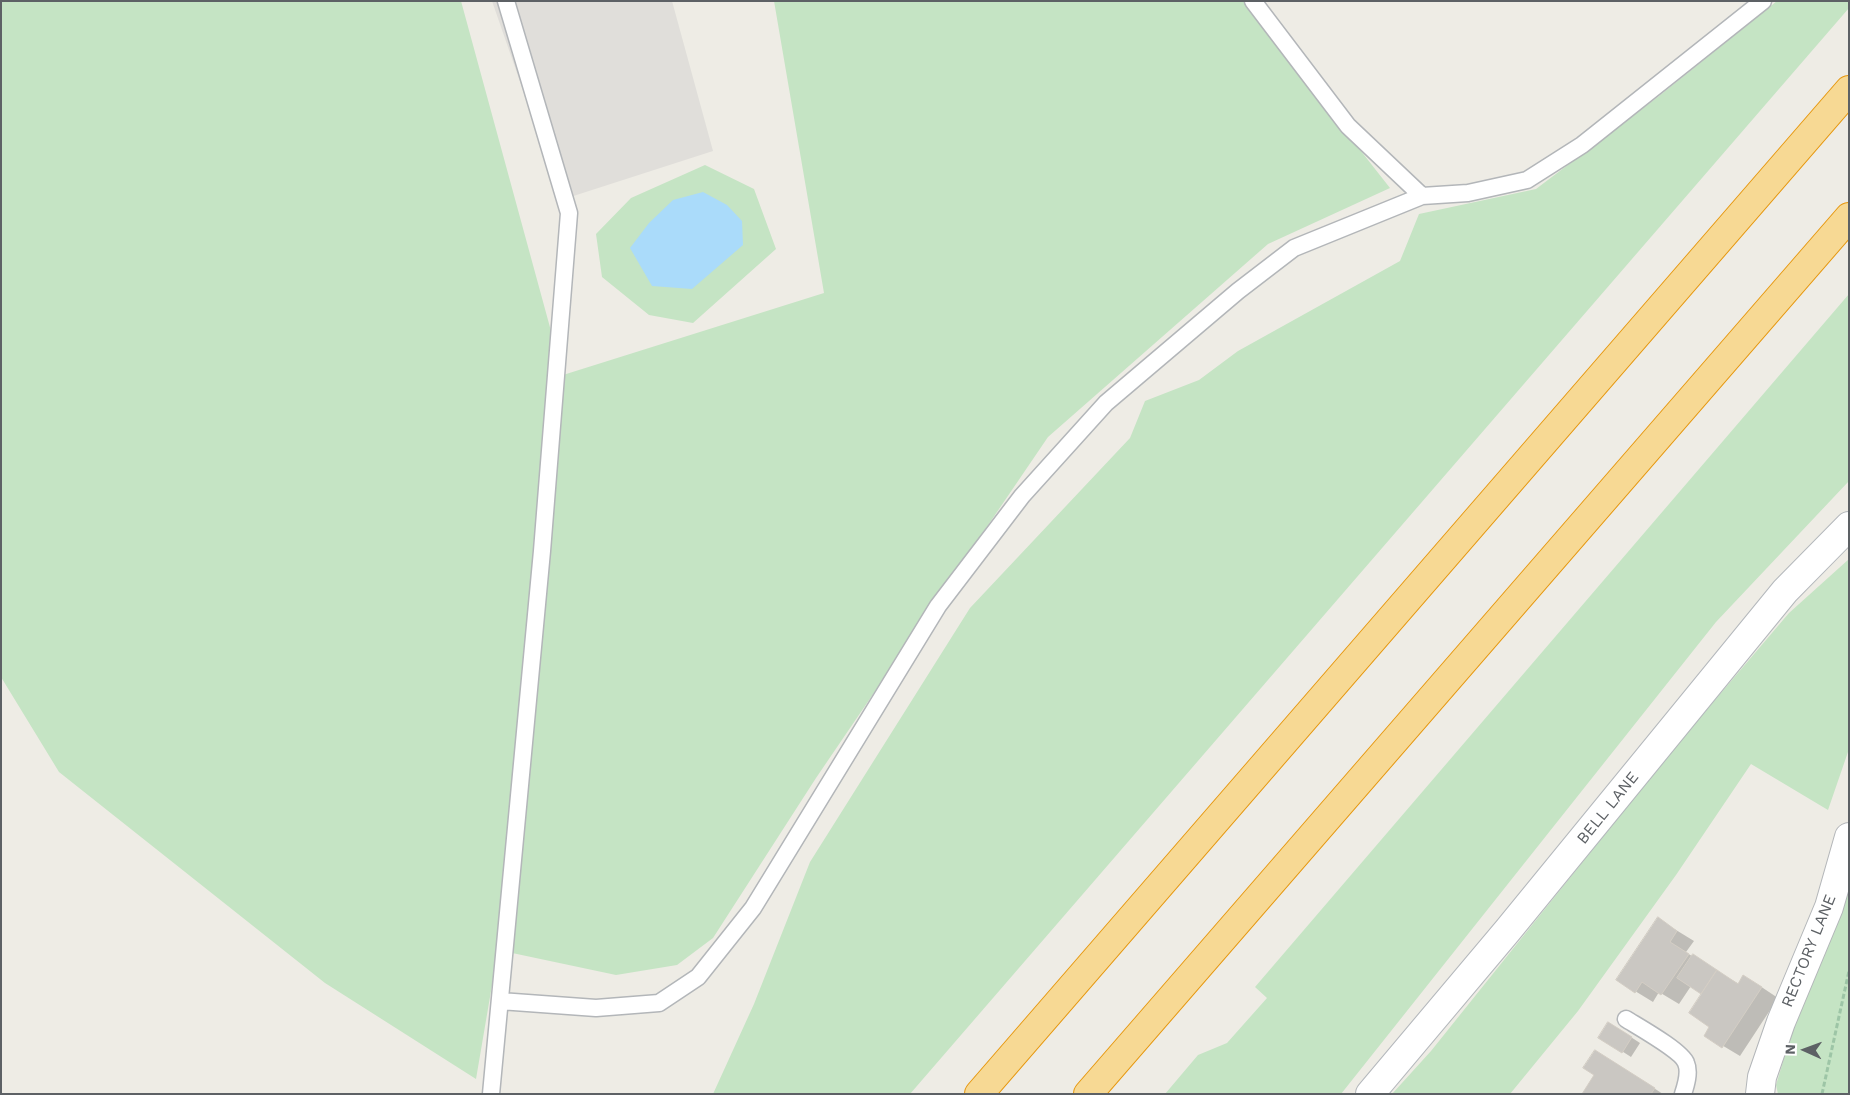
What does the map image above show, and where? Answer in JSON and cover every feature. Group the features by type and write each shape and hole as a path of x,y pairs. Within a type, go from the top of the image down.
{"highway":[{"path":"979,1094 1849,90"},
{"path":"1088,1094 1849,217"}],"main road":[{"name":"BELL LANE","path":"1370,1094 1508,930 1785,591 1849,526"},
{"name":"RECTORY LANE","path":"1760,1094 1762,1077 1781,1022 1829,907 1849,837"}],"lane":[{"path":"491,1094 542,551 569,213 506,1"},
{"path":"1253,1 1348,126 1422,196"},
{"path":"500,1001 596,1008 658,1003 698,976 753,908 938,606 1022,496 1106,403 1238,291 1294,248 1422,196 1468,193 1527,180 1582,145 1763,1"},
{"path":"1626,1019 1677,1052 1686,1062 1687,1080 1683,1094"}],"path":[{"path":"1822,1094 1849,971"}],"shaded area":[{"path":"492,1 672,1 713,151 561,200"}],"green space":[{"path":"1,1 461,1 563,375 824,293 774,1 1243,1 1390,188 1268,244 1048,437 816,778 713,938 677,965 616,975 498,950 476,1079 325,983 59,772 1,677"},
{"path":"1777,1 1849,1 1849,8 910,1094 713,1094 754,1004 810,862 970,608 1130,438 1145,401 1199,380 1238,351 1400,261 1419,214 1536,189 1659,96"},
{"path":"705,165 754,189 776,249 693,323 649,315 602,277 596,234 631,198"},
{"path":"1849,294 1849,481 1716,622 1341,1094 1165,1094 1198,1055 1227,1043 1267,998 1255,987"},
{"path":"1849,559 1849,749 1828,810 1751,764 1676,875 1578,1011 1510,1094 1392,1094 1431,1051 1674,748 1789,613"},
{"path":"1849,870 1849,1094 1778,1094 1776,1085 1791,1035"}],"water":[{"path":"703,192 727,205 742,221 743,245 692,289 652,286 630,248 649,223 673,200"}],"building":[{"path":"1658,917 1677,931 1670,942 1689,954 1661,995 1642,982 1635,993 1616,980"},
{"path":"1693,954 1717,970 1701,994 1677,978"},
{"path":"1717,970 1738,984 1743,975 1762,987 1722,1048 1704,1036 1709,1027 1689,1013"},
{"path":"1608,1022 1632,1037 1622,1053 1598,1038"},
{"path":"1595,1050 1655,1088 1651,1094 1582,1094 1594,1075 1583,1068"}]}
